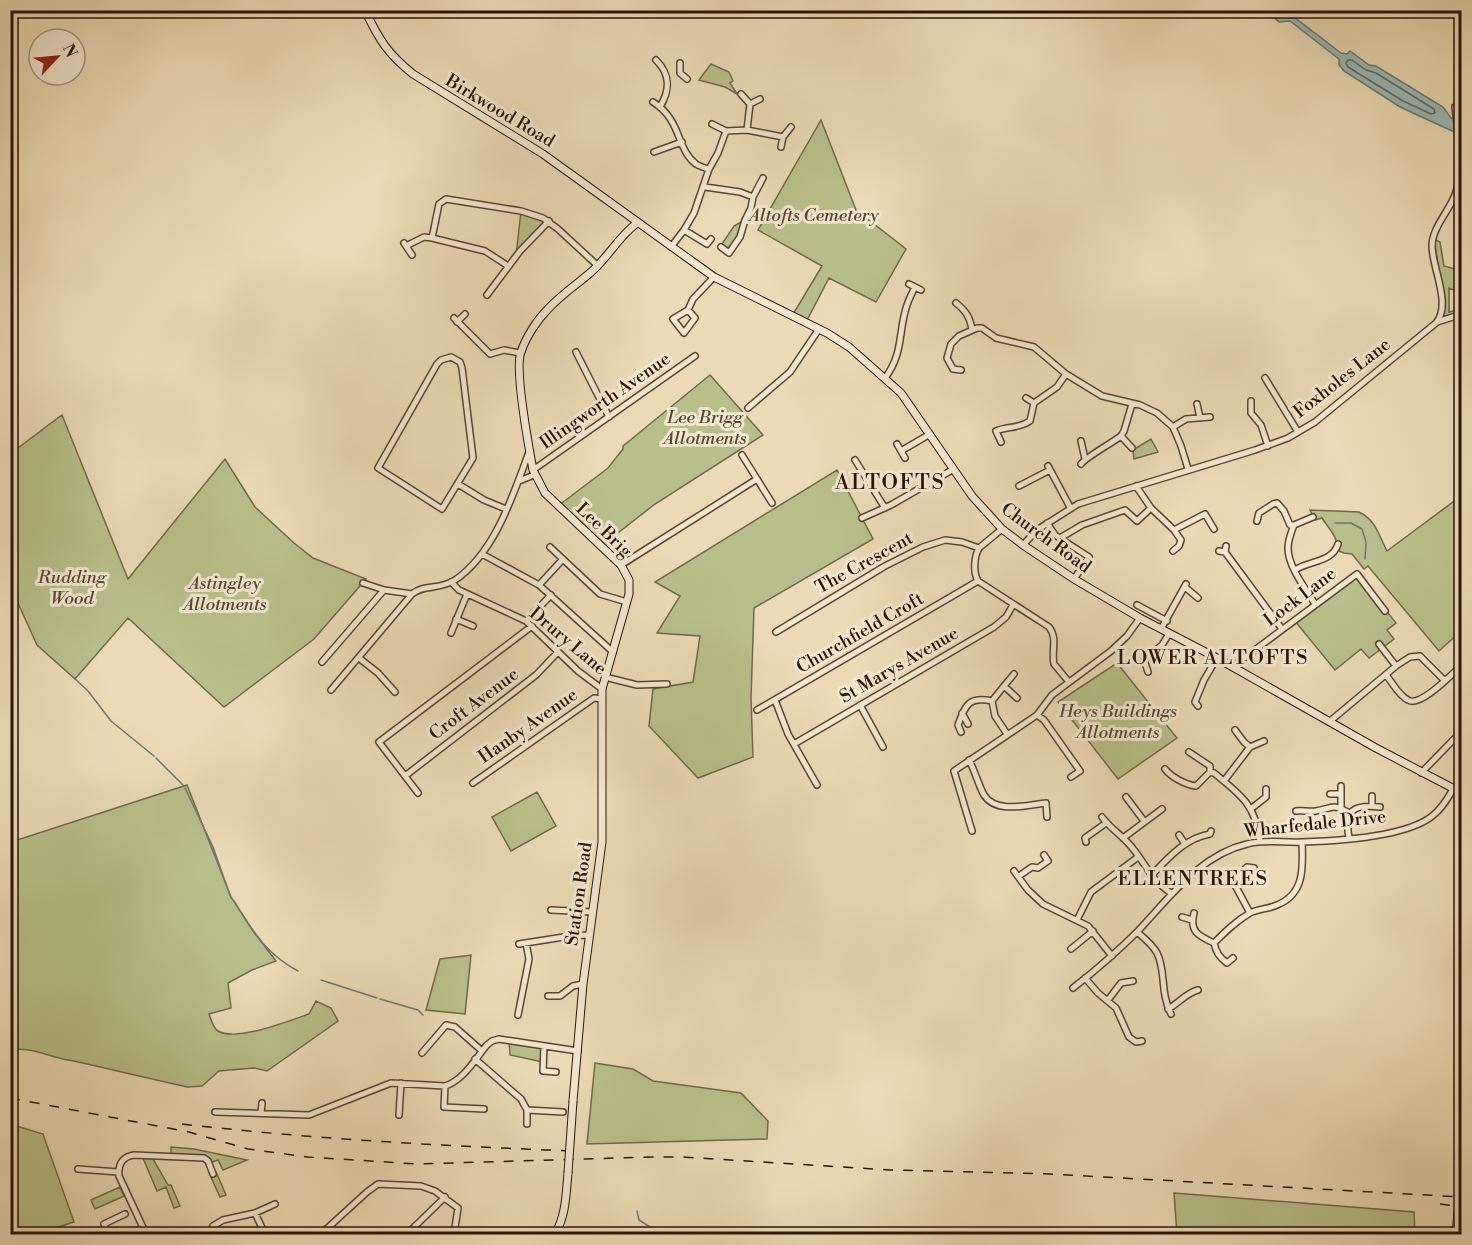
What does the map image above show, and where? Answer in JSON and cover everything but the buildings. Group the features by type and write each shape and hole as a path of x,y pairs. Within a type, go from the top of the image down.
{"highway":[{"path":"1456,1234 1461,1181"}],"street":[{"name":"Birkwood Road","path":"365,10 380,40 394,59 413,74 543,154 637,223"},
{"path":"656,60 668,78 667,92 660,106"},
{"path":"680,73 681,63"},
{"path":"668,78 680,73"},
{"path":"680,73 687,79"},
{"path":"741,94 750,104 747,130"},
{"path":"750,104 760,99"},
{"path":"653,102 660,106 675,124 686,152 696,164 709,169"},
{"path":"1436,323 1442,314 1442,302 1432,243 1457,188 1458,143 1455,107"},
{"path":"711,124 726,131 747,130 783,137"},
{"path":"781,147 783,137 791,127"},
{"path":"670,247 684,230 705,187 709,169 726,131"},
{"path":"654,152 682,142"},
{"path":"663,149 666,157"},
{"path":"721,247 729,253 740,237 745,220 752,208 753,197 763,178"},
{"path":"705,187 740,192 753,197"},
{"path":"432,238 439,204 446,199 530,213 549,222 598,266"},
{"path":"485,297 520,251 549,222"},
{"name":"Church Road","path":"637,223 714,277 819,329 849,347 906,399 952,470 972,496 1002,529 1023,545 1074,579 1161,630 1217,658 1421,773 1461,793"},
{"path":"533,473 519,368 520,353 546,310 598,266 620,237 637,223"},
{"path":"684,230 707,244 711,239"},
{"path":"412,255 405,244 424,237 485,251 508,266"},
{"path":"688,310 693,299 714,277"},
{"path":"885,378 899,351 906,305 915,287"},
{"path":"960,304 971,320 972,330"},
{"path":"465,314 456,320 490,354 504,350 520,353"},
{"name":"Foxholes Lane","path":"1023,545 1047,523 1070,507 1268,446 1298,432 1315,422 1436,323 1461,314"},
{"path":"961,370 952,371 948,358 951,344 959,336 972,330 982,328 996,338 1034,347 1066,374 1102,396 1148,408 1173,427 1188,469"},
{"path":"748,408 790,372 819,329"},
{"path":"576,355 609,417"},
{"name":"Illingworth Avenue","path":"518,482 695,356"},
{"path":"451,357 459,362 462,368 473,449 473,458 458,484 446,505 439,508 378,468 437,364 451,357"},
{"path":"1001,442 996,431 1005,427 1016,428 1026,424 1032,417 1034,403 1057,387 1066,374"},
{"path":"1265,378 1298,432"},
{"path":"1026,398 1034,403"},
{"path":"1251,401 1250,409 1263,429 1268,446"},
{"path":"1080,441 1083,462 1121,436 1131,404"},
{"path":"1197,404 1200,418"},
{"path":"1241,408 1250,409"},
{"path":"1173,427 1181,421 1210,417"},
{"path":"902,451 930,434"},
{"path":"1121,436 1131,448"},
{"path":"897,444 905,458"},
{"path":"332,690 412,594 419,589 439,587 451,582 469,570 483,554 506,509 530,450"},
{"path":"742,455 772,503"},
{"path":"855,460 861,466 885,508"},
{"path":"1019,486 1049,468 1070,507"},
{"path":"862,518 885,508 952,470"},
{"name":"Lee Brig","path":"533,473 545,493 621,565 629,579 627,602 602,689"},
{"path":"621,565 757,479"},
{"path":"458,484 484,500 506,509"},
{"path":"1136,486 1181,540 1173,551"},
{"path":"1257,521 1259,513 1278,500 1290,525 1312,519"},
{"path":"1060,538 1082,525 1125,510 1137,521 1152,508"},
{"path":"1252,509 1259,513"},
{"path":"1174,530 1205,514 1214,530"},
{"path":"1047,523 1055,535 1089,557 1074,579"},
{"path":"1294,525 1288,553 1315,604"},
{"path":"1002,529 979,548 976,554 975,567 978,581 1049,627 1053,632 1053,664 1069,682"},
{"name":"The Crescent","path":"776,632 885,566 923,547 945,540 962,542 979,548"},
{"path":"550,547 600,594 627,602"},
{"path":"1295,570 1328,557 1337,547 1344,554"},
{"path":"1223,550 1282,629"},
{"path":"483,554 538,585 612,652"},
{"path":"538,585 562,559"},
{"name":"Lock Lane","path":"1232,667 1357,574 1382,603 1385,611"},
{"name":"Churchfield Croft","path":"757,710 978,581"},
{"name":"Drury Lane","path":"451,582 459,590 526,621 602,689"},
{"path":"363,583 384,590 412,594"},
{"path":"1161,630 1178,594 1185,585 1198,598"},
{"path":"322,662 384,590"},
{"path":"451,633 467,594"},
{"path":"526,621 551,595"},
{"name":"St Marys Avenue","path":"794,744 994,627 1006,617 1013,605"},
{"path":"1137,605 1167,621"},
{"path":"972,831 954,771 1037,715 1046,700 1111,651 1140,618"},
{"path":"456,619 473,626"},
{"path":"418,793 379,742 532,626"},
{"path":"1148,672 1144,660 1162,645 1169,634"},
{"path":"1379,644 1396,666"},
{"name":"Croft Avenue","path":"405,776 536,675 558,652"},
{"path":"1329,722 1410,657 1420,656 1444,681"},
{"path":"359,658 378,673 395,692"},
{"path":"1194,702 1217,658"},
{"path":"1386,675 1408,701 1414,702 1423,698 1461,665"},
{"path":"1006,734 993,713 992,701 1014,674"},
{"path":"605,677 637,686 667,684"},
{"path":"1004,686 1017,698"},
{"name":"Station Road","path":"555,1234 564,1211 583,984 602,842 602,689"},
{"name":"Hanby Avenue","path":"473,783 594,698 602,699"},
{"path":"961,732 958,725 964,708 978,699 992,701"},
{"path":"775,700 783,725 817,785"},
{"path":"860,705 884,747"},
{"path":"962,713 968,724"},
{"path":"1037,715 1044,720 1080,771 1071,777"},
{"path":"1235,730 1250,747"},
{"path":"1421,773 1461,731"},
{"path":"1224,781 1250,747 1264,741"},
{"path":"1165,769 1170,776 1196,786 1210,772 1210,766 1189,752"},
{"path":"969,760 983,793 994,804 1008,807 1046,803 1047,817"},
{"path":"1210,772 1224,781 1252,808 1260,842"},
{"path":"1162,781 1170,776"},
{"path":"1341,786 1341,807"},
{"name":"Wharfedale Drive","path":"1073,988 1112,956 1172,894 1213,858 1238,847 1260,842 1302,842 1349,838 1391,832 1420,824 1444,805 1453,789"},
{"path":"1252,808 1263,801 1268,792"},
{"path":"1330,794 1341,794"},
{"path":"1372,796 1372,806"},
{"path":"1126,797 1144,821"},
{"path":"1305,801 1305,810"},
{"path":"1296,811 1313,812 1330,806 1341,807 1349,813"},
{"path":"1349,838 1347,819 1349,813 1359,807 1380,807"},
{"path":"1123,838 1162,809"},
{"path":"1102,817 1123,838 1151,876 1172,894"},
{"path":"1079,831 1086,840 1106,823"},
{"path":"1151,876 1185,844 1202,835 1211,834"},
{"path":"1179,835 1185,844"},
{"path":"1214,943 1237,921 1250,913 1286,901 1296,891 1302,873 1302,842"},
{"path":"1044,855 1048,861 1038,868 1032,867 1017,873 1028,890 1043,904 1060,914 1077,920 1093,931 1112,956"},
{"path":"1077,920 1091,892 1138,857"},
{"path":"1226,881 1234,880 1251,865"},
{"path":"1234,880 1250,913"},
{"path":"551,910 592,912"},
{"path":"1182,917 1193,917 1192,927 1198,936 1214,943"},
{"path":"1071,949 1093,931"},
{"path":"1137,932 1158,954 1163,993 1170,1011 1187,995 1198,990"},
{"path":"518,1015 529,959 523,943 589,935"},
{"path":"1214,943 1216,953 1223,961 1227,963 1233,958"},
{"path":"1085,978 1120,1013 1129,1037 1138,1043"},
{"path":"1108,1000 1121,984 1133,981"},
{"path":"552,994 560,996 573,986 583,984"},
{"path":"422,1053 446,1025 455,1027 482,1051"},
{"path":"214,1112 309,1114 391,1083 445,1086 452,1084 492,1041 578,1050"},
{"path":"544,1046 543,1071 556,1072"},
{"path":"475,1059 521,1099 527,1110 527,1124"},
{"path":"399,1115 400,1083"},
{"path":"445,1086 444,1107 484,1109"},
{"path":"261,1113 262,1103"},
{"path":"527,1110 563,1112"},
{"path":"146,1234 118,1172 120,1162 124,1158 134,1155 204,1158 208,1161 213,1173"},
{"path":"78,1169 118,1172"},
{"path":"321,1234 378,1184 421,1186 445,1197 458,1208 454,1234"},
{"path":"365,1185 367,1192"},
{"path":"407,1234 445,1197"},
{"path":"213,1226 223,1220 255,1214 275,1204"},
{"path":"109,1234 104,1224 125,1214"},
{"path":"255,1214 265,1234"},
{"path":"415,1226 424,1234"},
{"path":"128,1234 143,1228"}],"green space":[{"path":"711,64 729,72 733,81 730,83 737,94 725,87 699,80"},
{"name":"Altofts Cemetery","path":"821,120 856,210 906,249 876,302 829,278 806,322 792,316 822,266 758,230"},
{"path":"521,211 549,221 516,256"},
{"path":"745,220 743,229 729,253 720,247 734,226"},
{"path":"1434,239 1440,242 1444,266 1459,270 1461,293 1449,288 1449,312 1461,309 1461,312 1443,317 1444,304"},
{"name":"Lee Brigg Allotments","path":"710,375 763,435 655,504 614,536 604,548 558,506 608,468 623,446"},
{"path":"62,415 128,579 225,459 255,507 294,543 313,558 366,579 314,639 224,707 128,618 75,679 37,645 11,582 10,454"},
{"path":"1151,439 1158,452 1134,459 1133,450"},
{"path":"837,470 873,539 754,608 751,698 753,757 698,778 649,726 653,689 693,682 700,636 657,633 680,596 655,582"},
{"path":"1461,496 1461,631 1439,651 1368,566 1364,569 1352,554 1336,550 1333,533 1322,518 1315,520 1310,510 1359,512 1365,515 1373,524 1387,551"},
{"path":"1357,574 1396,623 1387,630 1394,639 1369,658 1361,649 1335,670 1294,620"},
{"name":"Heys Buildings Allotments","path":"1117,663 1177,738 1118,779 1058,702"},
{"path":"187,785 231,897 276,961 252,970 228,983 231,1008 209,1014 215,1028 227,1034 263,1029 309,1014 316,1001 331,1008 338,1021 267,1071 254,1068 219,1071 202,1086 187,1087 35,1051 11,1050 11,842"},
{"path":"537,792 556,826 511,851 492,817"},
{"path":"471,955 465,1014 426,1010 440,959"},
{"path":"509,1041 544,1046 543,1062 510,1055"},
{"path":"595,1063 633,1069 653,1081 741,1093 768,1121 767,1139 587,1144"},
{"path":"10,1124 43,1134 74,1222 36,1234 11,1234"},
{"path":"171,1147 194,1149 247,1160 223,1170 218,1160 212,1162 211,1160 171,1157"},
{"path":"143,1158 153,1159 168,1185 171,1185 180,1206 174,1208 166,1187 157,1191"},
{"path":"216,1172 226,1195 220,1197 210,1175"},
{"path":"120,1187 124,1196 95,1209 91,1200"},
{"path":"1174,1193 1414,1212 1415,1234 1177,1234"}],"water":[{"path":"1266,11 1292,11 1294,17 1341,53 1347,54 1350,51 1369,65 1376,66 1443,107 1451,118 1461,123 1461,135 1400,107 1344,71 1339,65 1339,59 1290,21 1279,22"}],"waterway":[{"path":"1335,523 1351,523 1362,529 1366,542 1365,559"},
{"path":"73,677 88,691 111,721 154,756"},
{"path":"156,758 184,786"},
{"path":"185,788 213,847 231,898"},
{"path":"234,901 268,949 298,971"},
{"path":"321,980 377,998"},
{"path":"380,999 418,1010 423,1015"},
{"path":"637,1211 639,1220 655,1230 688,1234"}],"railway":[{"path":"10,1098 189,1132 248,1149 308,1157 417,1164 683,1157 890,1170 1050,1174 1462,1197"},
{"path":"182,1124 378,1141 574,1151"},
{"path":"1440,1204 1462,1207"}],"district":[{"name":"ALTOFTS","path":"890,483"},
{"name":"LOWER ALTOFTS","path":"1213,658"},
{"name":"ELLENTREES","path":"1193,879"}],"park label":[{"name":"Rudding Wood","path":"72,587"},
{"name":"Astingley Allotments","path":"225,593"}]}
